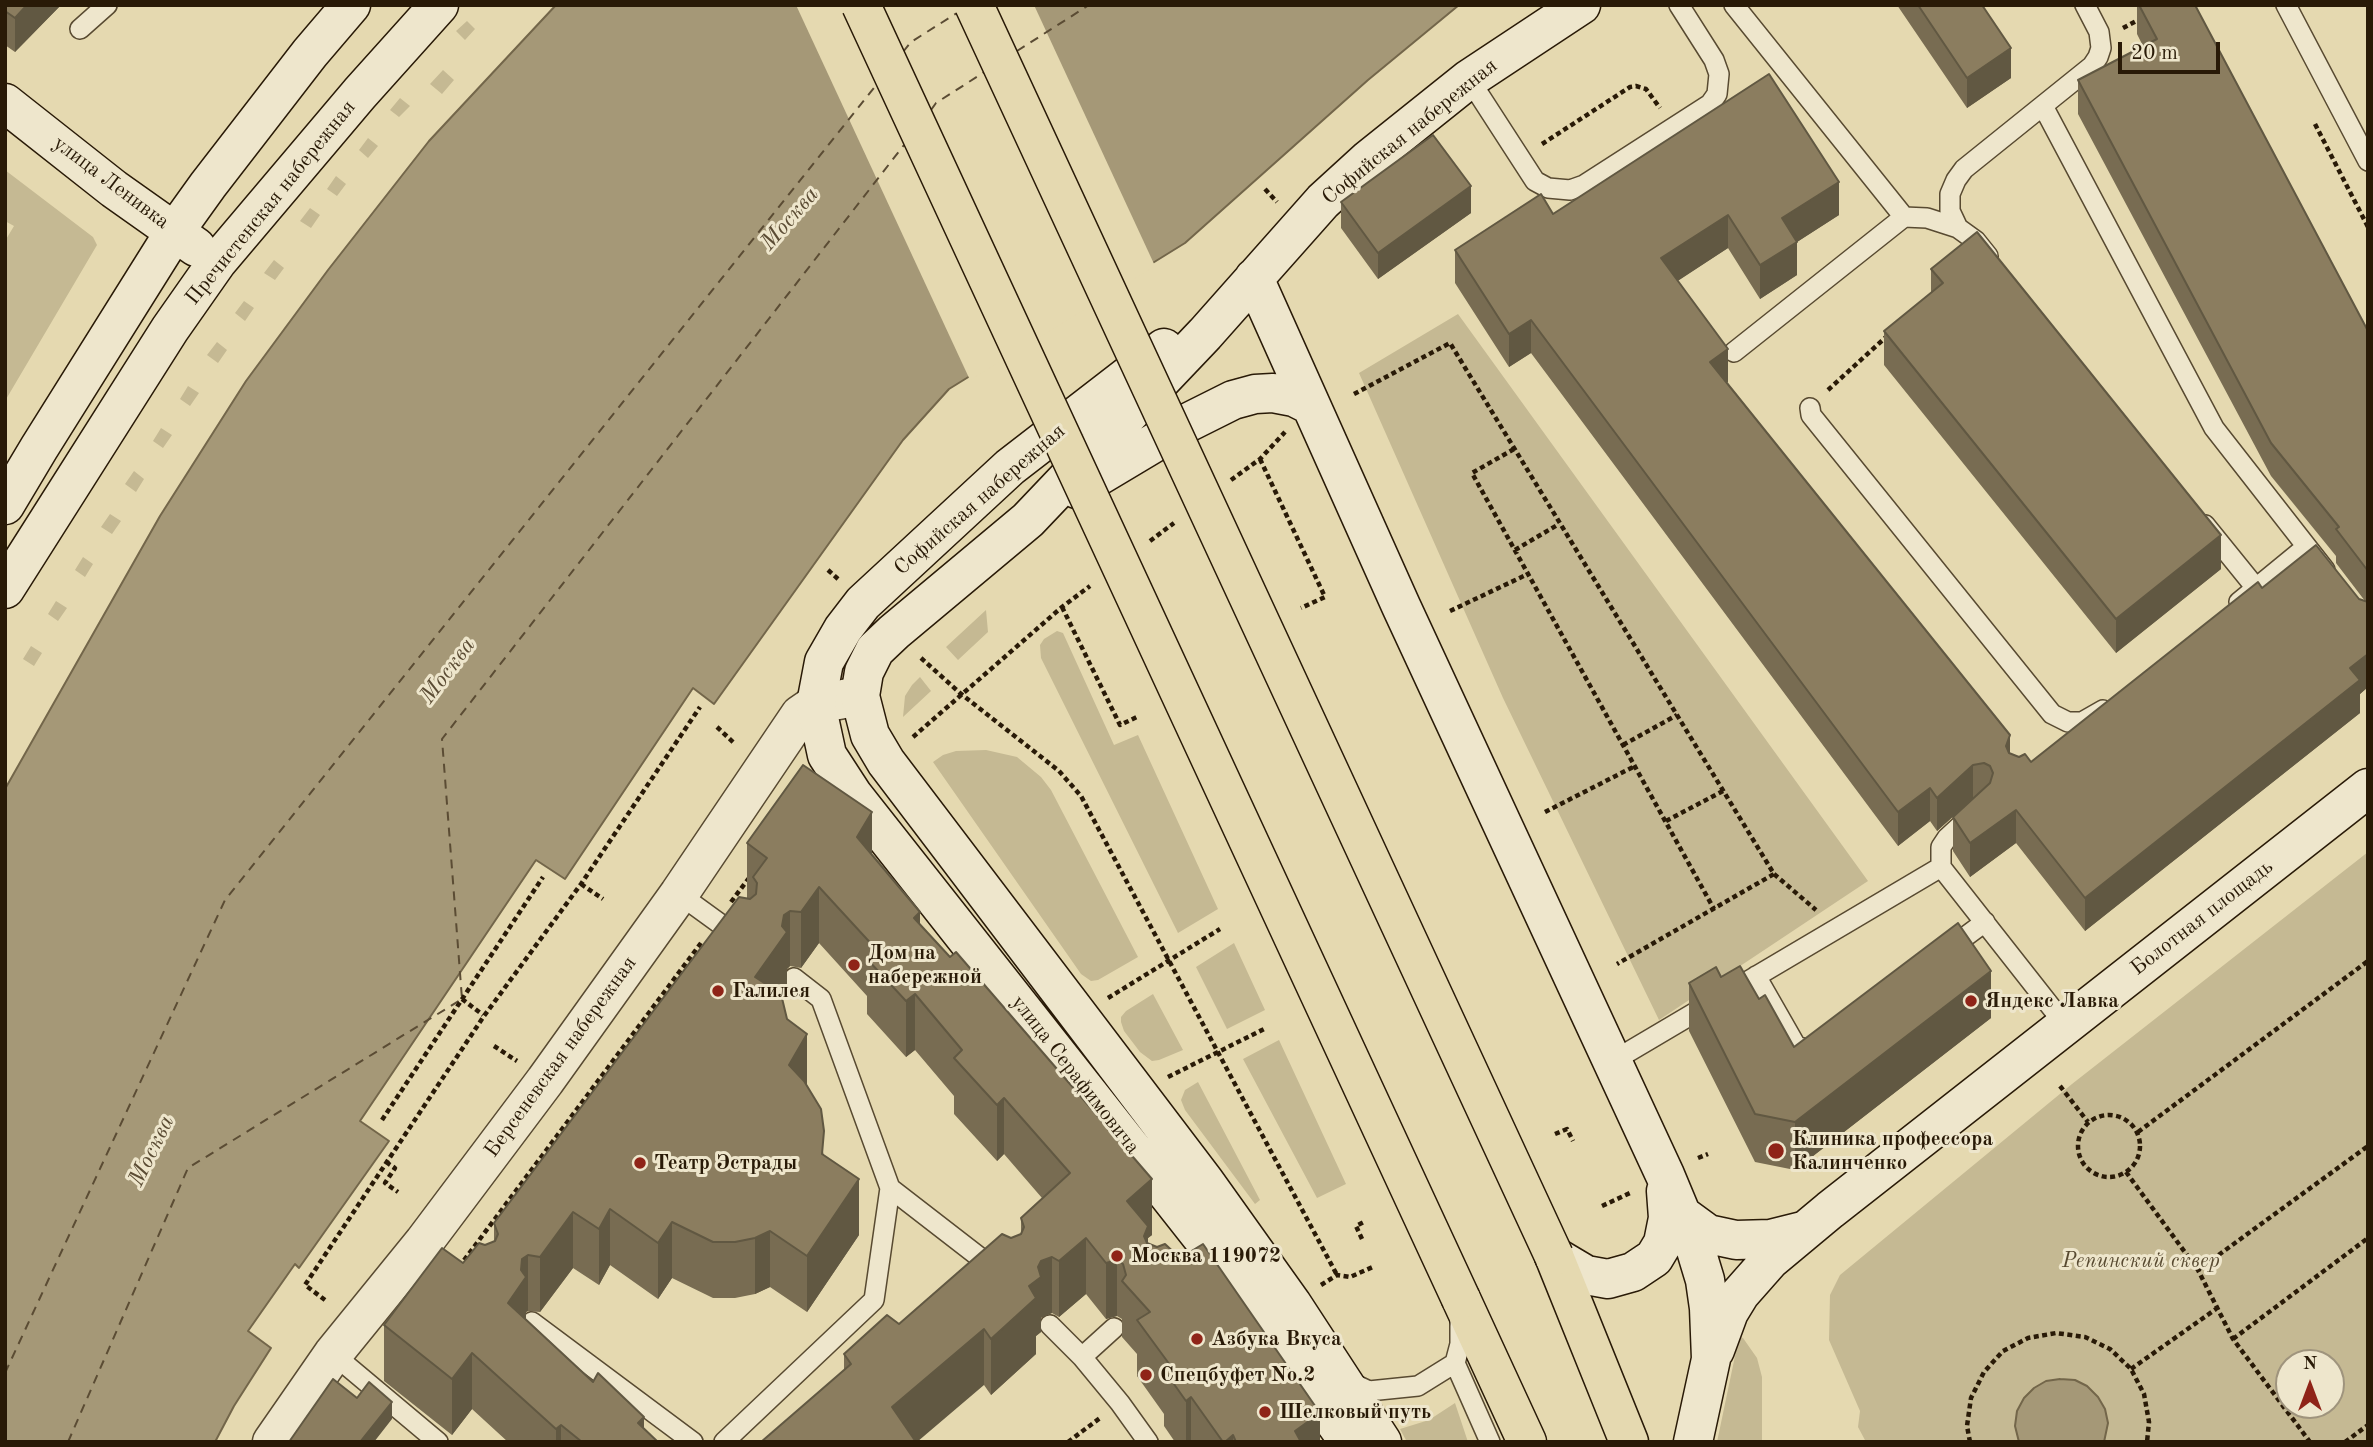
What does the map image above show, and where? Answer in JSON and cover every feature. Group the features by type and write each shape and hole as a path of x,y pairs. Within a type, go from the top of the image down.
{"main road":[{"path":"5,505 175,231 284,86 351,5"},
{"name":"Пречистенская набережная","path":"5,589 170,329 217,262 360,93 439,5"},
{"path":"861,5 1461,1299 1512,1436"},
{"path":"974,5 1554,1256 1629,1442"},
{"name":"Софийская набережная","path":"860,696 864,672 875,650 1028,520 1205,334 1322,201 1369,159 1469,79 1581,5"},
{"name":"улица Ленивка","path":"5,103 114,189 217,262"},
{"path":"1254,278 1682,1215 1705,1280 1709,1308 1711,1359 1693,1442"},
{"name":"Софийская набережная","path":"816,704 824,662 843,629 863,603 1010,467 1254,278"},
{"path":"1028,520 1129,456 1233,400 1255,394 1273,393 1294,397 1310,405"},
{"path":"816,704 860,696"},
{"name":"улица Серафимовича","path":"860,696 870,735 886,762 1205,1182 1292,1304 1382,1442"},
{"name":"Берсеневская набережная","path":"272,1442 333,1354 424,1242 545,1081 679,894 800,715 816,704"},
{"name":"улица Серафимовича","path":"816,704 827,754 853,795 1014,997 1204,1256 1349,1442"},
{"name":"Болотная площадь","path":"1711,1359 1740,1294 1770,1260 2368,788"},
{"path":"1014,997 1011,986 1016,971 1031,965 1050,975"},
{"path":"1554,1256 1586,1275 1608,1279 1633,1272 1654,1258 1663,1243 1668,1218 1665,1175"},
{"name":"Болотная площадь","path":"1682,1215 1708,1234 1737,1240 1771,1239 1805,1231"}],"lane":[{"path":"80,29 107,5"},
{"path":"1469,79 1535,181 1548,188 1570,190 1584,185 1710,104 1717,94 1720,83 1714,60 1679,5"},
{"path":"1734,5 1904,217"},
{"path":"1958,228 1951,211 1951,194 1964,169 2092,66 2098,57 2101,39 2085,5"},
{"path":"2286,5 2368,161"},
{"path":"2043,106 2214,428 2337,586"},
{"path":"1734,352 1904,217 1927,218 1958,228 1976,241 2000,271"},
{"path":"1810,408 1811,415 2052,714 2068,722 2082,722 2098,714"},
{"path":"2196,514 2256,588"},
{"path":"2224,613 2306,547"},
{"path":"2068,738 2119,698"},
{"path":"1981,808 1947,838 1941,847 1941,867 2066,1026"},
{"path":"1613,1061 1941,867"},
{"path":"679,894 746,943"},
{"path":"1931,962 1985,922"},
{"path":"1756,976 1796,1046 1814,1051 1835,1035"},
{"path":"724,1442 874,1300 890,1188 821,999 794,978"},
{"path":"890,1188 1012,1282"},
{"path":"424,1242 458,1268"},
{"path":"1340,1377 1370,1391 1418,1387 1455,1363 1460,1344 1461,1299"},
{"path":"532,1322 693,1442"},
{"path":"1050,1325 1082,1357 1148,1442"},
{"path":"1082,1357 1114,1328"},
{"path":"333,1354 438,1442"},
{"path":"1455,1363 1512,1436"}],"path":[{"path":"2101,39 2144,17"},
{"path":"1521,158 1636,86 1646,89 1673,128"},
{"path":"1810,408 1893,332"},
{"path":"1354,394 1450,343 1774,874 1837,929"},
{"path":"1514,449 1472,472 1714,909"},
{"path":"1260,459 1325,597 1301,608"},
{"path":"1515,550 1560,523"},
{"path":"1450,611 1528,574"},
{"path":"1062,607 1120,725 1139,716"},
{"path":"924,660 1075,788 1170,960 1337,1275"},
{"path":"325,1300 305,1285 484,1016 580,884 700,707"},
{"path":"1623,745 1677,715"},
{"path":"717,727 734,743"},
{"path":"1545,812 1635,766"},
{"path":"1666,821 1723,791"},
{"path":"458,1268 757,868"},
{"path":"1617,964 1774,874"},
{"path":"382,1120 543,877"},
{"path":"580,884 603,900"},
{"path":"1107,998 1220,929"},
{"path":"2138,1132 2368,961"},
{"path":"462,999 484,1016"},
{"path":"1161,1081 1264,1029"},
{"path":"494,1046 517,1062"},
{"path":"2060,1086 2088,1122"},
{"path":"2106,1114 2115,1115 2132,1124 2140,1139 2137,1162 2126,1172 2116,1176 2106,1177 2088,1168 2078,1150 2078,1140 2088,1122 2106,1114"},
{"path":"1555,1134 1567,1129 1573,1141"},
{"path":"2198,1270 2368,1146"},
{"path":"1602,1206 1708,1154"},
{"path":"386,1162 395,1168 385,1183 398,1192"},
{"path":"2126,1172 2198,1270 2232,1339 2310,1442"},
{"path":"1362,1239 1356,1226 1364,1222"},
{"path":"2232,1339 2368,1238"},
{"path":"1311,1291 1337,1275 1350,1277 1375,1266"},
{"path":"2131,1369 2216,1309"},
{"path":"1970,1442 1967,1426 1971,1398 1984,1372 2003,1351 2028,1338 2056,1333 2085,1337 2110,1349 2131,1369 2144,1394 2150,1422 2147,1442"},
{"path":"1068,1442 1120,1403"},
{"path":"2345,1442 2368,1425"}],"green space":[{"path":"467,21 475,29 465,40 456,31"},
{"path":"443,70 454,80 442,94 430,84"},
{"path":"400,98 410,106 399,117 390,110"},
{"path":"368,138 378,146 368,158 359,150"},
{"path":"5,170 93,237 97,245 5,401 5,241 14,226 5,221"},
{"path":"336,176 346,184 337,196 327,189"},
{"path":"310,208 320,215 311,228 300,221"},
{"path":"274,260 284,268 275,280 264,273"},
{"path":"244,301 254,308 245,321 235,313"},
{"path":"1458,314 1868,881 1659,1020 1503,698 1359,373"},
{"path":"217,342 227,350 218,363 207,355"},
{"path":"188,386 199,393 190,406 180,399"},
{"path":"161,428 172,435 163,448 153,441"},
{"path":"134,471 144,479 136,492 125,484"},
{"path":"110,514 121,521 112,534 101,527"},
{"path":"83,557 93,564 85,577 75,570"},
{"path":"56,601 67,608 58,621 48,614"},
{"path":"986,610 988,632 958,660 946,647"},
{"path":"1057,631 1063,633 1114,745 1138,735 1218,909 1178,933 1041,658 1040,645"},
{"path":"31,646 42,653 34,666 23,659"},
{"path":"920,677 931,691 903,717 905,696"},
{"path":"986,750 1017,757 1041,777 1051,790 1138,957 1098,980 1091,981 1081,974 933,762 956,751"},
{"name":"Репинский сквер","path":"2368,852 2368,1442 1866,1442 1858,1427 1860,1411 1829,1340 1830,1295 1840,1275 2072,1084"},
{"path":"1234,943 1265,1010 1227,1029 1196,967"},
{"path":"1153,994 1183,1050 1152,1061 1140,1052 1124,1031 1121,1017"},
{"path":"1279,1040 1346,1184 1317,1198 1243,1059"},
{"path":"1198,1082 1260,1200 1255,1204 1185,1110 1181,1100 1185,1090"},
{"path":"1739,1337 1743,1338 1757,1358 1762,1377 1762,1442 1717,1442"},
{"path":"1455,1403 1468,1442 1407,1442 1400,1429 1429,1420"}],"water":[{"name":"Москва","path":"556,5 1459,5 1368,80 1185,243 949,389 903,440 714,704 693,688 565,879 536,860 360,1121 389,1141 299,1268 295,1264 248,1331 271,1348 234,1406 215,1442 5,1442 5,789 160,516 246,381 429,141"},
{"path":"2075,1380 2087,1386 2098,1397 2105,1409 2108,1423 2104,1442 2019,1442 2015,1426 2017,1411 2024,1398 2046,1381"}],"pier":[{"path":"796,5 1034,5 1155,266 970,380"}],"building":[{"path":"5,5 27,5 15,18 5,11"},
{"path":"1918,5 1982,5 2011,48 1967,78"},
{"path":"2139,5 2195,5 2368,331 2368,571 2336,529 2339,527 2271,443 2078,80 2157,39"},
{"path":"1769,74 1839,182 1782,218 1797,242 1760,265 1728,215 1661,258 1728,349 1710,362 2010,735 2006,746 2009,753 2019,757 2025,754 2031,762 2258,582 2262,588 2316,545 2359,599 2368,602 2368,654 2350,668 2360,680 2085,898 2016,810 1970,843 1953,817 1990,783 1993,773 1990,766 1984,763 1973,765 1937,798 1930,788 1898,812 1531,320 1509,334 1455,250 1541,194 1553,214"},
{"path":"1433,135 1471,186 1378,253 1341,202"},
{"path":"1977,232 2221,535 2116,619 1884,331 1943,283 1931,269"},
{"path":"803,765 872,812 857,837 920,912 914,918 950,957 956,952 1152,1179 1127,1201 1148,1226 1144,1236 1147,1243 1157,1247 1165,1244 1180,1258 1203,1244 1320,1413 1295,1431 1301,1442 1236,1442 1233,1435 1223,1442 1191,1397 1186,1401 1164,1370 1170,1365 1137,1320 1150,1312 1122,1281 1126,1275 1123,1264 1117,1260 1106,1263 1086,1238 1059,1261 1052,1257 1041,1261 1038,1267 1041,1277 1029,1286 1036,1298 991,1339 984,1329 892,1407 916,1442 761,1442 851,1364 844,1354 887,1315 899,1324 1002,1234 1011,1238 1021,1234 1024,1227 1021,1218 1070,1173 1004,1098 997,1105 954,1058 962,1050 915,994 906,1001 867,959 876,949 819,887 801,912 790,911 784,915 782,926 787,932 755,977 781,994 787,1019 807,1034 789,1065 804,1081 821,1109 824,1131 822,1154 859,1179 807,1256 770,1231 755,1238 735,1242 713,1242 672,1222 658,1243 610,1209 599,1229 573,1212 540,1257 528,1255 522,1259 521,1270 526,1277 508,1303 593,1382 598,1373 644,1417 638,1423 658,1442 582,1442 561,1425 556,1429 472,1353 452,1379 384,1325 442,1248 463,1263 479,1243 485,1245 495,1241 498,1234 494,1223 739,897 750,899 756,894 757,883 753,877 767,858 747,843"},
{"path":"1958,923 1991,971 1795,1122 1755,1114 1689,983 1716,967 1721,977 1740,966 1759,999 1765,995 1794,1047"},
{"path":"333,1379 357,1398 369,1382 392,1402 360,1442 289,1442"}],"ferry route":[{"path":"1017,51 1089,5"},
{"path":"903,52 911,42 957,13"},
{"path":"931,110 936,103 986,71"},
{"path":"5,1373 225,900 877,84"},
{"path":"68,1442 188,1168 462,999 442,739 904,145"}],"place":[{"name":"Дом на набережной","path":"854,965"},
{"name":"Галилея","path":"718,991"},
{"name":"Яндекс Лавка","path":"1971,1001"},
{"name":"Клиника профессора Калинченко","path":"1776,1151"},
{"name":"Театр Эстрады","path":"640,1163"},
{"name":"Москва 119072","path":"1117,1256"},
{"name":"Азбука Вкуса","path":"1197,1339"},
{"name":"Спецбуфет No.2","path":"1146,1375"},
{"name":"Шелковый путь","path":"1265,1412"}]}
